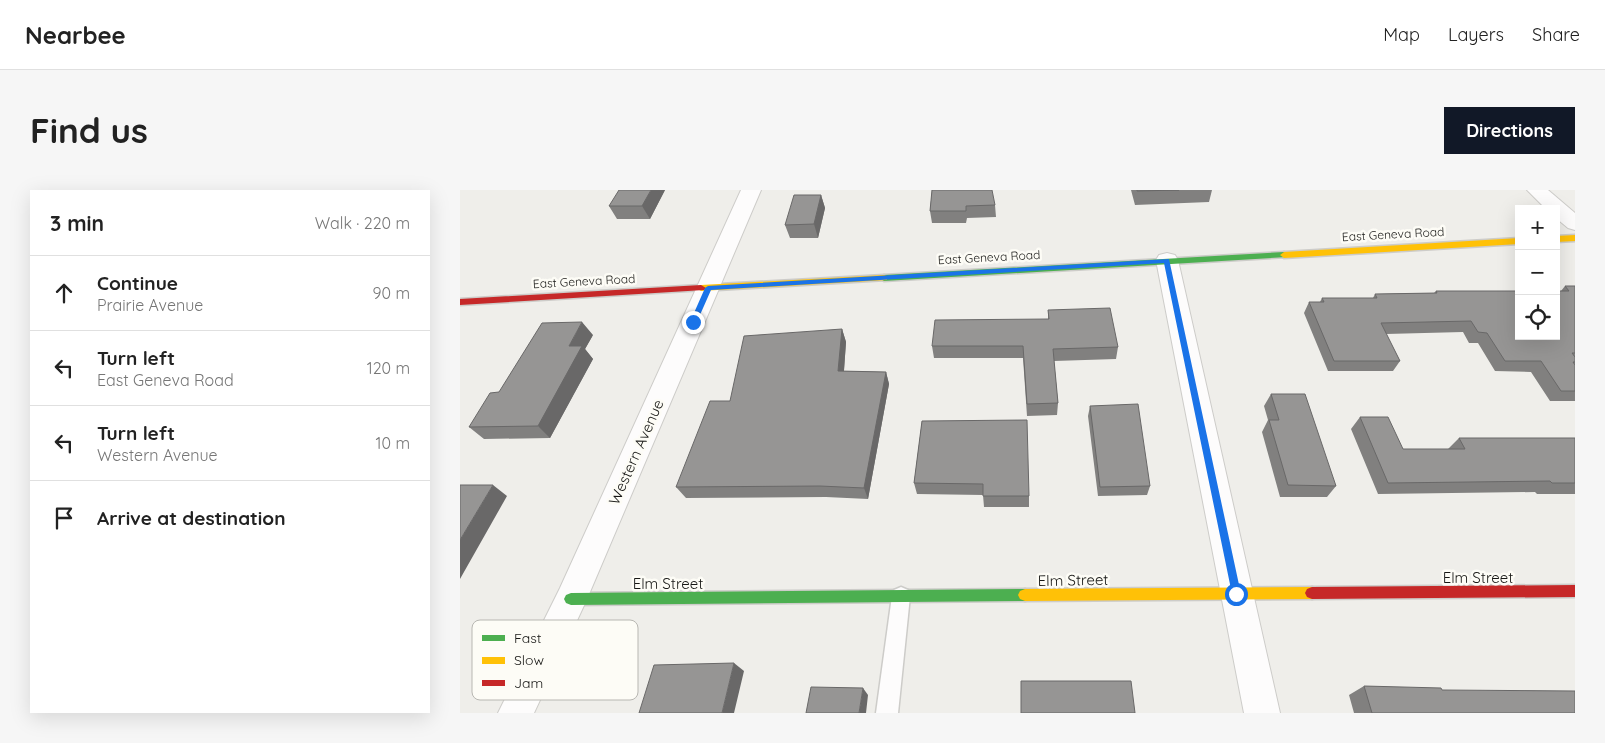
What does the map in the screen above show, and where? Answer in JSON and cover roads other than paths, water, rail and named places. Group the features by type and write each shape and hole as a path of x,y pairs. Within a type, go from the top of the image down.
{"main road":[{"path":"1560,240 1575,238"},
{"name":"East Geneva Road","path":"460,302 1166,260 1515,242"},
{"name":"Elm Street","path":"571,599 1575,591"}],"street":[{"name":"Western Avenue","path":"561,620 751,190"},
{"path":"1537,190 1575,224"},
{"path":"1166,260 1262,713"},
{"name":"Western Avenue","path":"516,713 522,700"}],"lane":[{"path":"888,713 901,596"}]}
